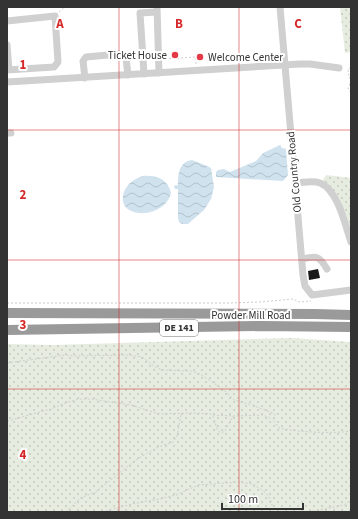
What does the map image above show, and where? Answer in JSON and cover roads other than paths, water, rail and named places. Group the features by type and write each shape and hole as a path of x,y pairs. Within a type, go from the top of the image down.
{"highway":[{"name":"Powder Mill Road","path":"7,313 351,315"},
{"name":"Powder Mill Road","path":"7,330 262,326 351,327"}],"street":[{"name":"Old Country Road","path":"280,7 305,286 312,295 351,290"},
{"path":"144,74 140,13 156,10 159,73"},
{"path":"7,21 55,16 58,62 54,67 8,70 7,45"},
{"path":"85,78 83,61 86,57 118,54 123,55 126,58 128,75"},
{"path":"7,82 196,71 251,66 310,64 339,68"},
{"path":"295,183 319,183 327,187 334,194 351,242"},
{"path":"302,259 313,256 318,257 322,260 327,269"}],"water":[{"path":"280,145 282,148 286,149 288,175 283,181 216,177 216,172 218,170 224,169 230,172 256,161 263,153"},
{"path":"192,160 211,168 214,187 211,199 204,210 188,224 182,224 179,222 178,218 178,189 175,189 174,186 178,185 180,169 184,163"},
{"path":"143,176 152,176 161,179 167,184 171,193 167,202 160,208 151,212 133,212 126,208 123,201 124,192 129,184"}],"place":[{"name":"Ticket House","path":"175,55"},
{"name":"Welcome Center","path":"200,57"}]}
